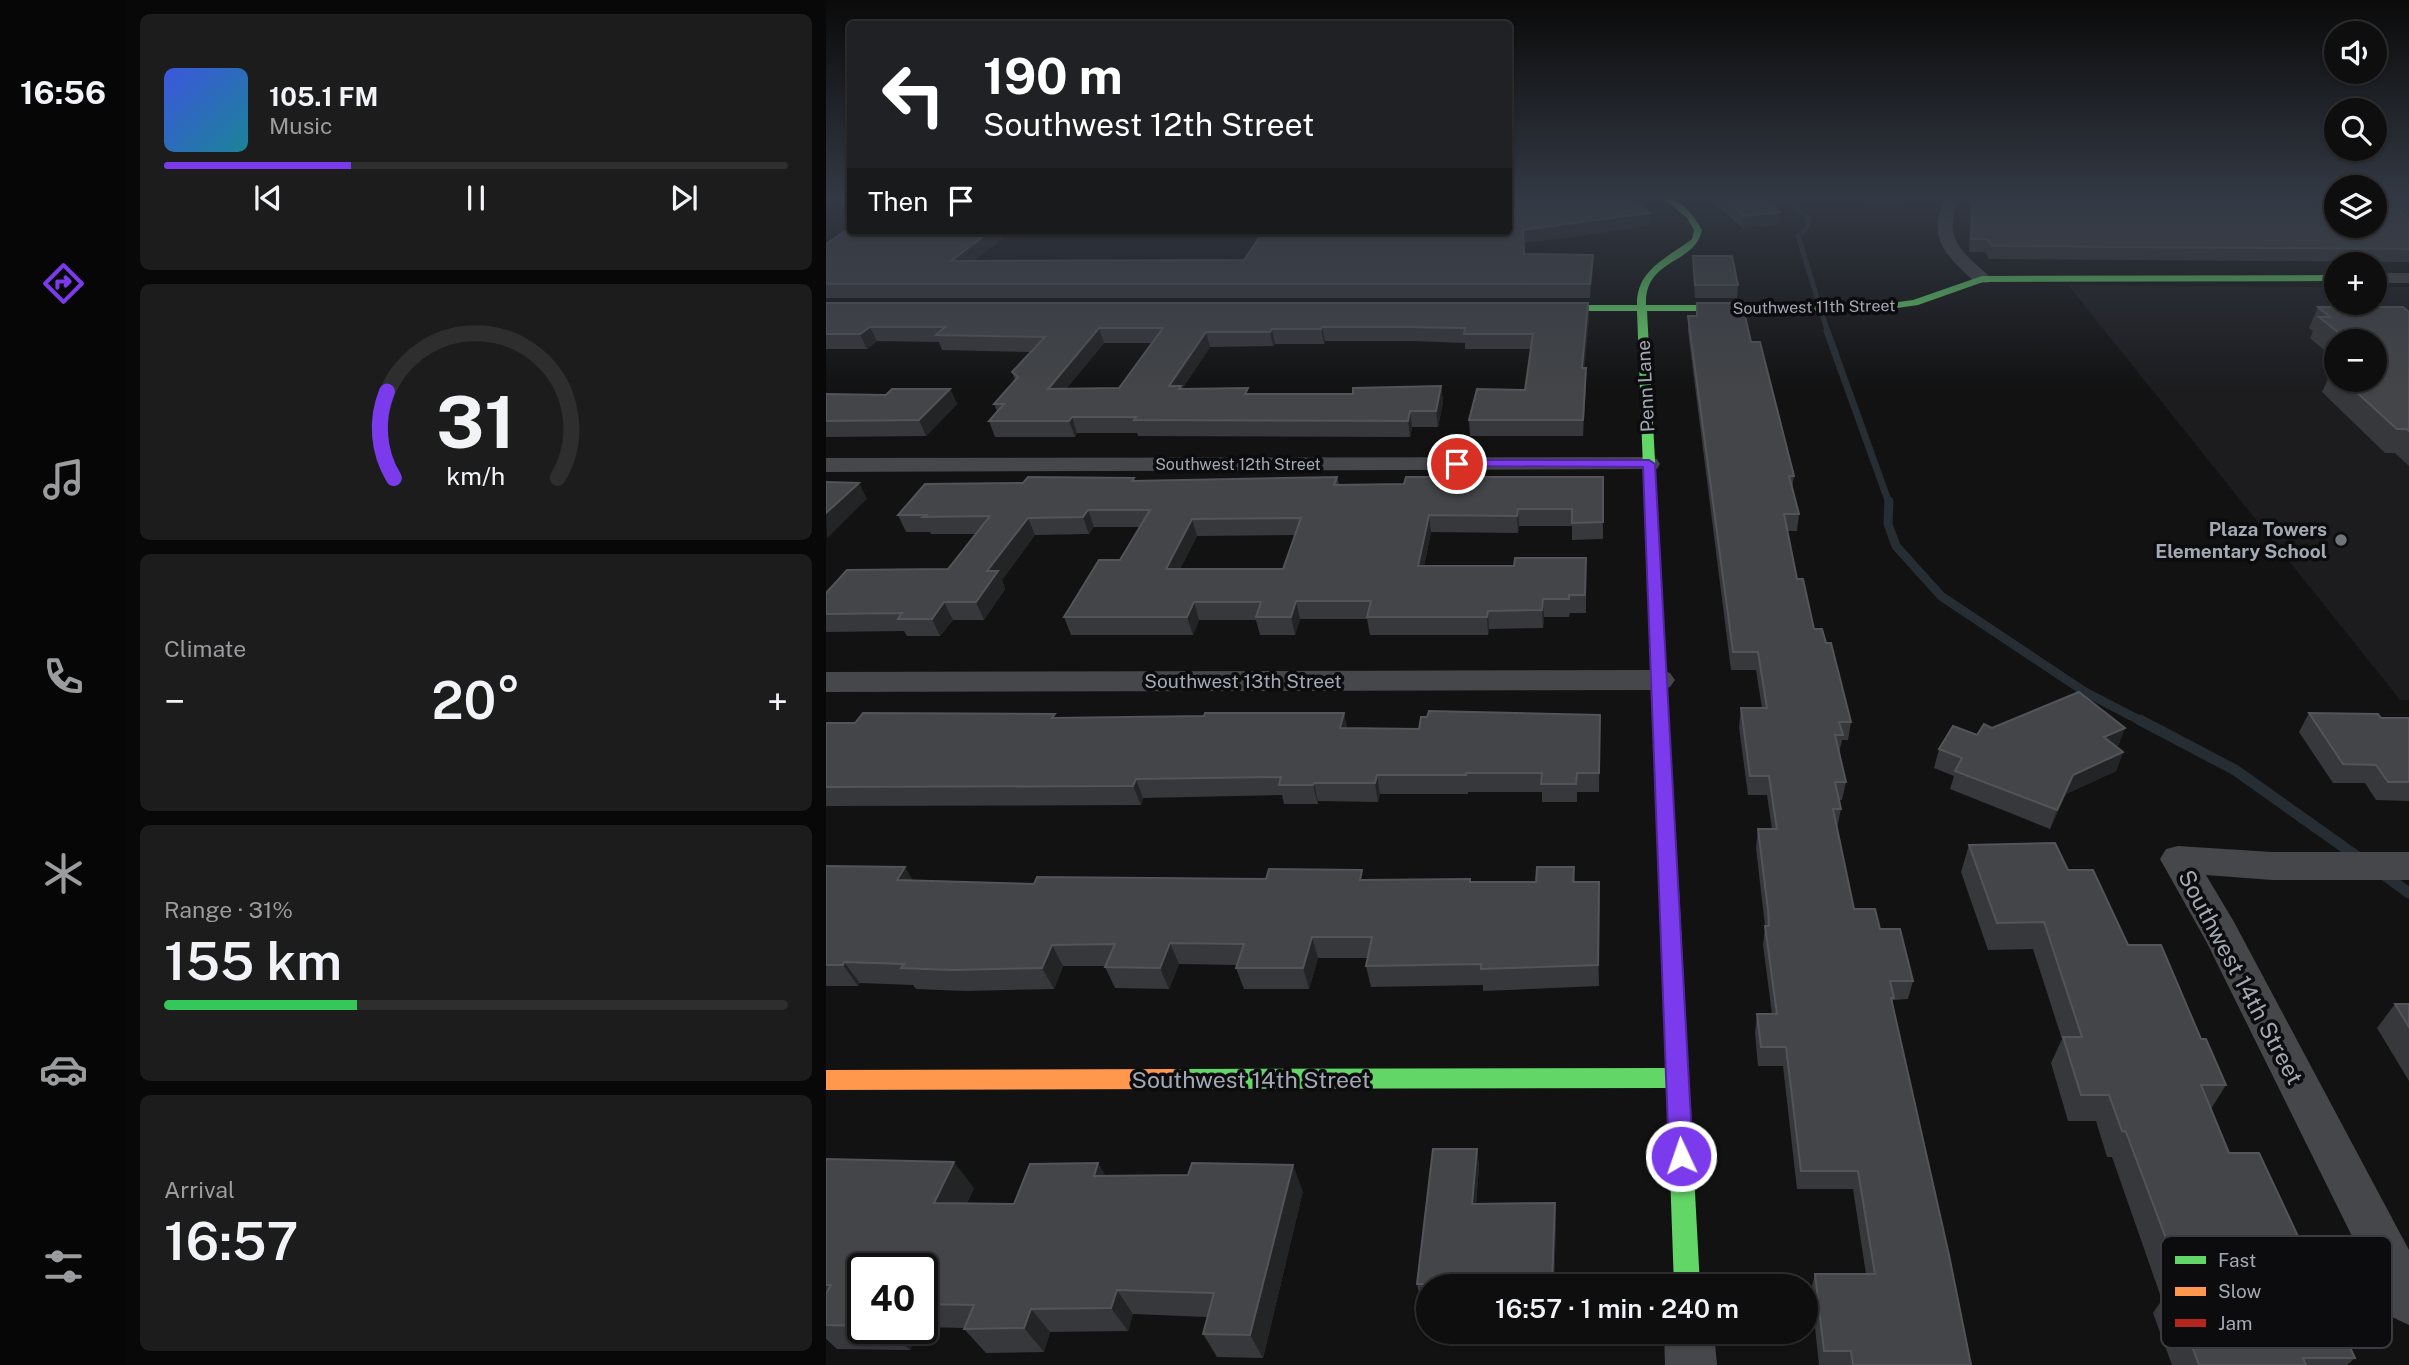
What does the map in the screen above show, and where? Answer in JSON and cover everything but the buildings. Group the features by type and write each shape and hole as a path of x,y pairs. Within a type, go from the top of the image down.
{"street":[{"name":"Penn Lane","path":"1667,263 1648,274 1641,290 1686,1274"},
{"path":"1967,263 1982,279"},
{"name":"Southwest 11th Street","path":"1517,308 1876,308 1915,303 1982,279 2324,278"},
{"path":"2387,278 2409,278"},
{"name":"Southwest 12th Street","path":"826,465 1649,464"},
{"name":"Southwest 13th Street","path":"826,682 1660,680"},
{"name":"Southwest 14th Street","path":"2376,1236 2221,933 2178,859 2272,866 2409,866"},
{"name":"Southwest 14th Street","path":"826,1080 1677,1078"},
{"name":"Southwest 14th Street","path":"2392,1267 2409,1300"},
{"path":"1690,1344 1691,1365"}],"shaded area":[{"name":"Plaza Towers Elementary School","path":"2068,285 2324,287 2324,315 2387,315 2387,287 2409,287 2409,700 2400,700"}],"waterway":[{"path":"1806,263 1828,333"},
{"path":"1827,331 1889,503"},
{"path":"1889,503 1888,524 1896,546 1941,596 2085,692 2143,722"},
{"path":"2140,720 2235,770 2362,860"},
{"path":"2380,872 2409,893"}],"traffic: fast":[{"path":"1660,703 1641,290 1648,276 1666,263"},
{"path":"1535,308 1876,308 1915,303 1982,279 2324,278"},
{"path":"1669,891 1686,1274"},
{"path":"1173,1079 1677,1078"}],"traffic: slow":[{"path":"826,1080 1173,1079"}],"traffic: jam":[{"path":"1660,703 1669,891"}],"place":[{"name":"Plaza Towers Elementary School","path":"2341,540"}],"route":[{"path":"1457,464 1649,464 1681,1156"}]}
